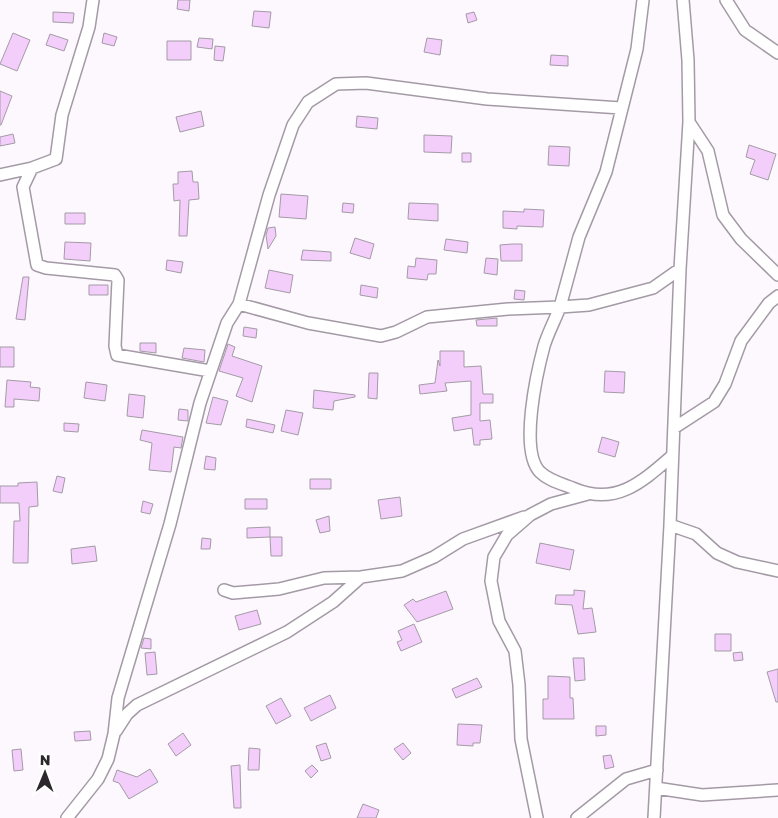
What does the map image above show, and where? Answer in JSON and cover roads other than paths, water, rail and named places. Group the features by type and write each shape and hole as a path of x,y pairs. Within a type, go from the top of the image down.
{"street":[{"path":"0,175 32,168 56,159 62,115 89,26 93,0"},
{"path":"588,494 548,478 539,471 534,462 530,433 534,390 544,344 560,307 579,237 606,172 637,49 643,0"},
{"path":"654,818 670,526 680,269 689,122 688,60 683,0"},
{"path":"726,0 746,30 778,53"},
{"path":"67,818 104,769 114,734 118,698 170,524 200,402 227,323 239,304 269,195 293,125 308,102 336,84 366,83 487,99 621,108"},
{"path":"689,122 708,151 722,215 742,240 778,275"},
{"path":"32,168 23,187 37,265 115,275 118,280 115,346 117,356 210,371"},
{"path":"239,304 308,323 381,336 396,332 427,317 508,309 589,305 653,288 680,269"},
{"path":"674,428 714,402 725,384 741,340 769,303 778,296"},
{"path":"224,590 233,594 279,589 333,577 361,577 402,571 434,557 463,539 530,515 551,504 588,494 619,493 646,479 672,456"},
{"path":"530,515 507,535 494,557 491,581 499,621 515,651 519,685 521,739 537,818"},
{"path":"670,526 696,534 717,553 737,562 778,571"},
{"path":"114,734 127,714 136,705 287,632 333,602 361,577"},
{"path":"577,818 626,779 657,770"},
{"path":"656,788 702,795 778,790"}]}
